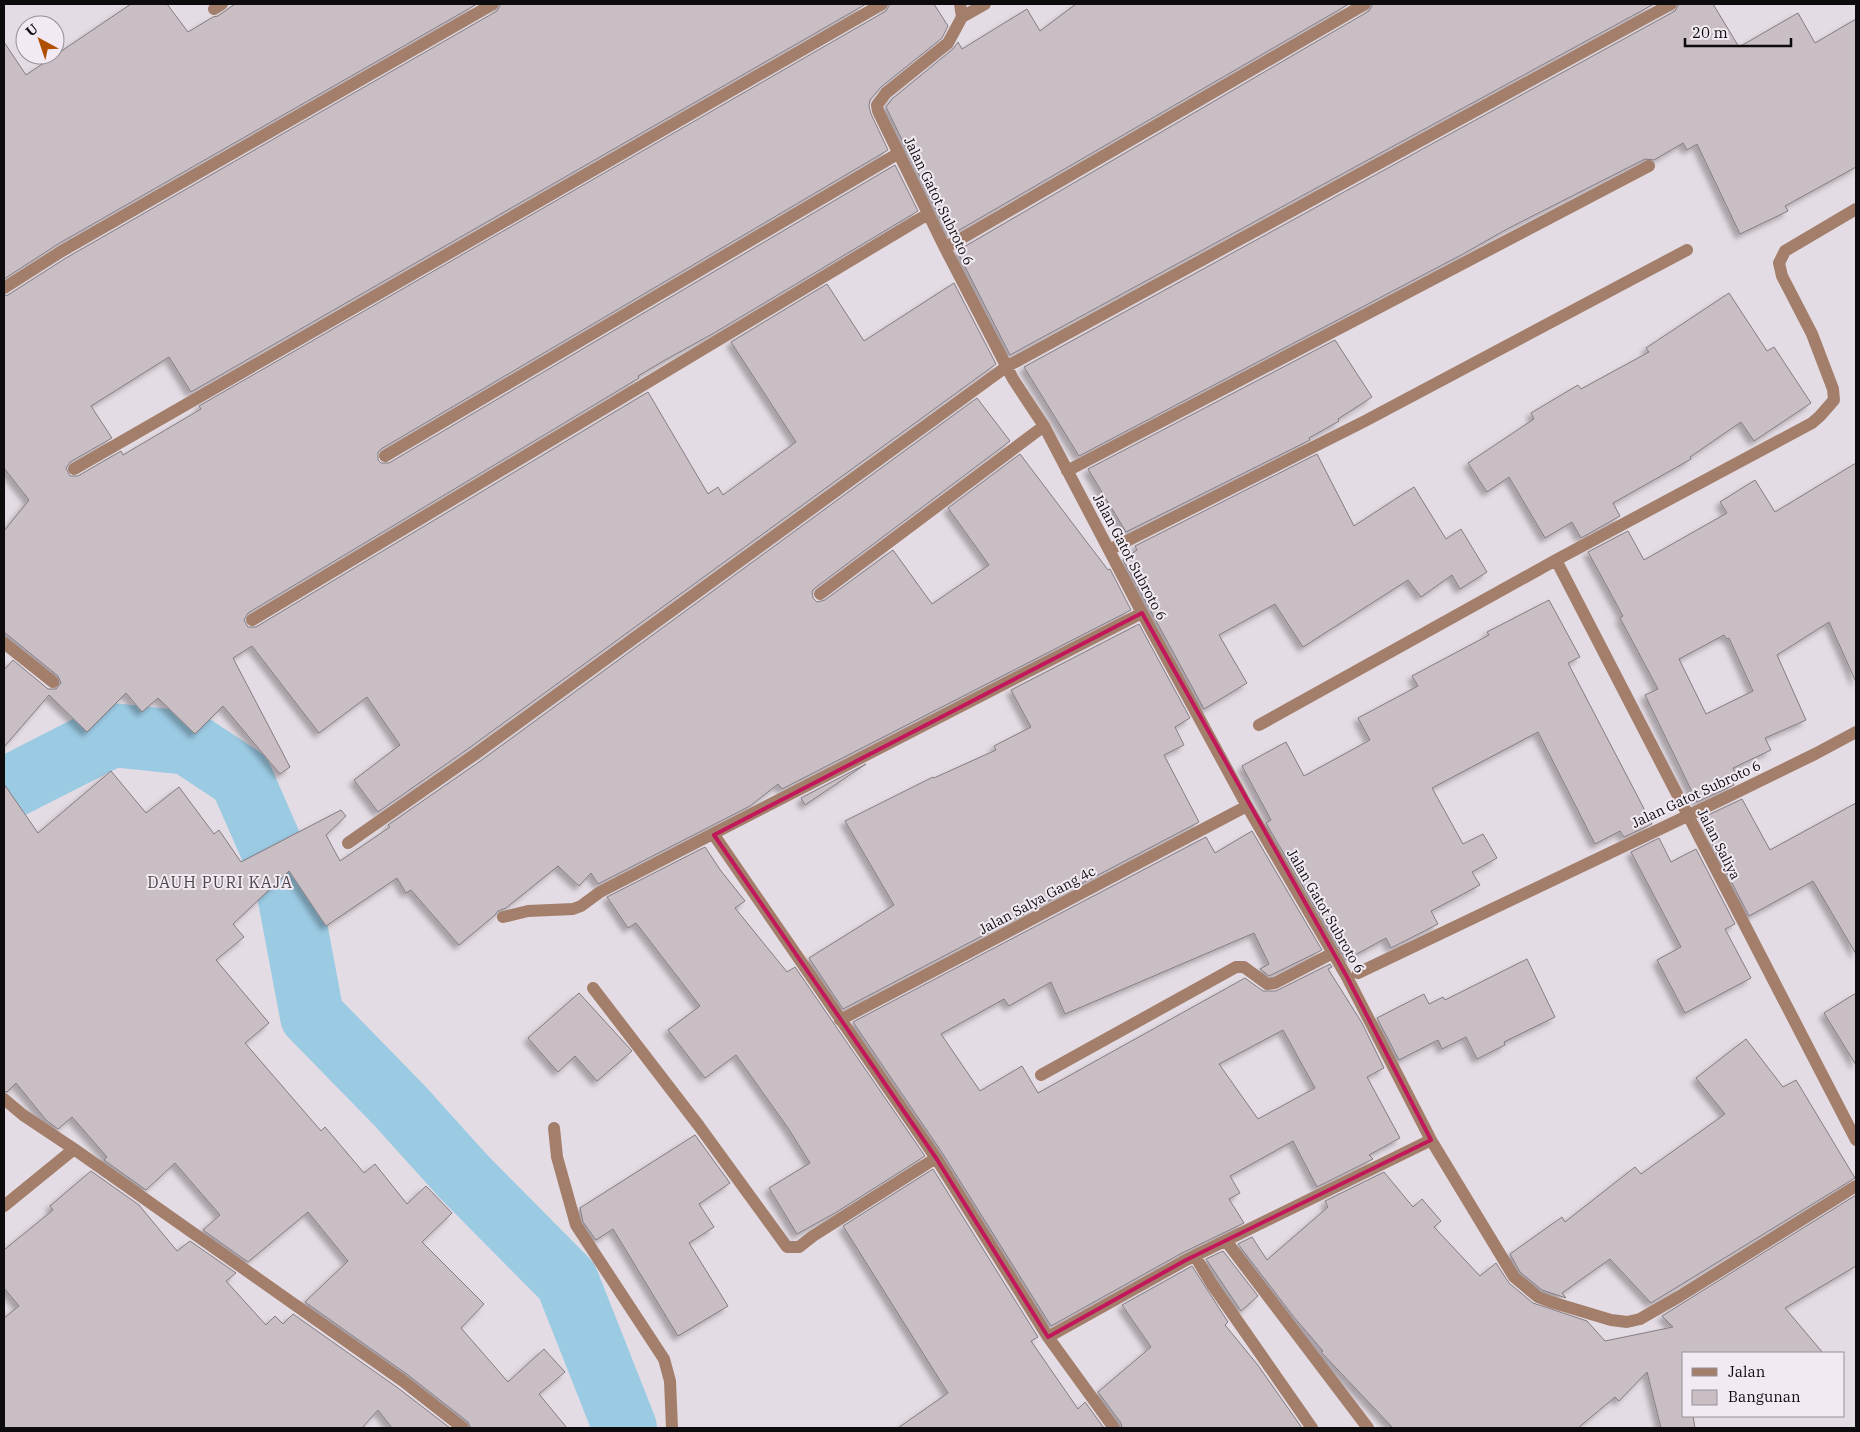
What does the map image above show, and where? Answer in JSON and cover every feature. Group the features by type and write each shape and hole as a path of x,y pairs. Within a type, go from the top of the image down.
{"street":[{"path":"4,288 70,246 494,4"},
{"path":"74,469 882,4"},
{"path":"960,4 962,17 985,4"},
{"path":"945,248 1365,4"},
{"path":"348,844 490,743 1006,367 1671,4"},
{"name":"Jalan Gatot Subroto 6","path":"962,17 948,43 886,93 877,105 928,214 1006,367 1044,426 1142,614 1247,806 1347,977 1431,1140 1514,1277 1538,1297 1551,1302 1619,1321 1627,1322 1640,1319 1856,1186"},
{"path":"385,456 899,153"},
{"path":"1067,471 1649,166"},
{"path":"1259,725 1556,560 1812,423 1834,400 1833,389 1812,334 1782,276 1779,263 1785,251 1856,209"},
{"path":"252,620 928,214"},
{"path":"1109,550 1365,421 1687,250"},
{"path":"820,594 1044,426"},
{"name":"Jalan Saliya","path":"1556,560 1856,1140"},
{"path":"503,917 528,911 573,909 581,906 600,892 1142,614"},
{"path":"4,643 53,682"},
{"name":"Jalan Gatot Subroto 6","path":"1358,973 1815,754 1856,732"},
{"name":"Jalan Salya Gang 4c","path":"840,1020 1247,806"},
{"path":"714,835 936,1158 1048,1337 1114,1428"},
{"path":"1041,1075 1236,967 1244,967 1267,984 1276,983 1333,953"},
{"path":"593,988 699,1126 787,1247 799,1247 813,1236 936,1158"},
{"path":"4,1099 23,1115 403,1381 463,1428"},
{"path":"554,1128 557,1158 576,1225 664,1359 670,1381 672,1428"},
{"path":"1048,1337 1195,1256 1431,1140"},
{"path":"4,1206 74,1149"},
{"path":"1226,1241 1368,1428"},
{"path":"1195,1256 1211,1283 1312,1428"}],"highlighted area":[{"path":"1142,613 1347,977 1431,1140 1186,1260 1048,1337 936,1158 714,835"}],"building":[{"path":"131,4 167,4 188,32 218,16 235,4 477,4 58,244 4,279 4,42 15,58 15,65 19,65 26,75 41,65 65,65 65,49"},
{"path":"501,4 866,4 191,392 169,357 91,406 112,438 70,462 66,468 70,476 78,476 121,451 123,455 201,409 199,406 886,11 890,4 934,4 948,26 942,38 881,87 870,100 871,114 888,150 381,449 378,452 378,460 381,463 389,463 895,165 918,211 714,333 638,376 639,378 248,613 244,620 248,627 256,627 648,392 708,494 718,487 723,495 796,442 731,342 827,284 864,341 954,283 996,364 469,748 378,812 354,780 400,745 367,697 319,733 252,646 233,658 290,767 280,774 223,706 195,734 158,698 142,712 126,693 87,732 49,695 4,747 4,670 13,660 48,689 56,689 61,683 58,676 4,632 4,531 29,500 4,468 4,296 66,258 497,11"},
{"path":"1076,4 1349,4 949,236 886,107 892,99 953,49 958,42 962,49 1027,9 1040,31"},
{"path":"1373,4 1654,4 1010,355 957,251 1369,11"},
{"path":"1679,4 1713,4 1739,47 1798,13 1815,43 1856,19 1856,167 1785,206 1788,211 1740,234 1697,144 1687,150 1683,143 1654,160 1645,159 1507,229 1079,456 1024,367 1675,11"},
{"path":"1729,293 1767,351 1774,347 1811,403 1754,441 1741,422 1690,457 1691,459 1613,503 1620,516 1581,538 1572,522 1545,538 1509,477 1487,492 1468,463 1534,419 1531,413 1578,385 1581,389 1649,352 1646,348"},
{"path":"1335,340 1372,397 1338,419 1339,421 1309,438 1310,440 1126,532 1088,469"},
{"path":"977,398 1010,441 815,588 812,591 813,598 817,602 825,600 893,550 932,604 989,565 948,508 1020,454 1108,570 1110,569 1131,610 782,789 778,784 750,806 598,884 591,873 579,886 558,866 506,908 498,911 459,945 411,890 406,893 397,878 326,926 289,871 233,924 244,937 216,960 269,1023 245,1043 321,1131 325,1127 364,1173 375,1164 407,1204 426,1186 452,1213 422,1242 484,1304 461,1328 508,1382 544,1349 565,1372 539,1394 567,1428 471,1428 468,1422 408,1375 305,1302 348,1261 308,1212 248,1262 203,1230 220,1215 175,1163 146,1190 104,1160 107,1157 72,1117 58,1129 46,1120 16,1083 7,1092 4,1091 4,784 38,833 111,771 146,813 179,787 214,834 219,830 241,862 341,810 346,816 326,835 340,861 390,827 388,825 479,762"},
{"path":"1317,454 1354,526 1414,487 1446,539 1461,529 1487,572 1460,589 1452,575 1421,597 1408,580 1303,647 1275,604 1219,635 1247,683 1204,709 1123,560 1137,550 1135,546"},
{"path":"1856,463 1856,682 1829,622 1777,655 1806,720 1765,738 1771,750 1733,768 1735,773 1729,776 1734,785 1697,802 1645,695 1658,689 1620,618 1623,616 1588,552 1628,531 1644,560 1727,513 1720,502 1755,480 1775,512","holes":["1724,635 1727,639 1729,638 1753,691 1706,714 1679,659"]},
{"path":"1549,600 1580,657 1568,663 1652,824 1624,837 1620,831 1595,844 1538,732 1432,788 1463,844 1483,834 1497,858 1472,872 1480,885 1431,911 1438,924 1391,948 1386,938 1346,960 1266,823 1271,820 1242,766 1286,742 1304,776 1370,740 1358,718 1418,686 1412,676 1489,635 1487,632"},
{"path":"1139,624 1190,718 1175,727 1184,745 1164,755 1199,822 843,1009 809,958 894,905 845,821 933,777 996,750 994,746 1031,727 1011,690"},
{"path":"866,764 805,805 801,798"},
{"path":"1742,799 1770,850 1856,803 1856,954 1813,881 1749,916 1711,842 1715,840 1704,817"},
{"path":"1252,831 1322,950 1269,976 1260,969 1269,964 1254,933 1065,1014 1051,982 1009,1006 1004,999 941,1034 980,1091 1022,1066 1038,1093 1245,978 1263,991 1276,991 1330,964 1332,967 1328,969 1362,1023 1384,1068 1367,1077 1400,1138 1369,1155 1373,1159 1317,1187 1293,1141 1230,1176 1240,1193 1229,1199 1244,1223 1182,1253 1051,1326 943,1154 853,1022 1206,837 1215,853","holes":["1283,1030 1315,1088 1258,1119 1219,1064"]},
{"path":"1659,838 1671,862 1696,849 1735,924 1725,929 1751,978 1685,1013 1657,960 1681,947 1631,852"},
{"path":"705,847 745,901 735,908 787,972 795,967 925,1156 835,1213 797,1234 769,1188 810,1163 788,1128 736,1055 705,1078 668,1030 700,1006 636,923 628,928 607,897"},
{"path":"1527,959 1555,1017 1504,1042 1505,1045 1477,1059 1466,1037 1442,1049 1438,1040 1399,1060 1377,1018 1424,994 1429,1004 1443,997 1445,1000"},
{"path":"579,993 632,1051 597,1081 575,1056 558,1072 528,1038"},
{"path":"1856,993 1856,1065 1824,1013"},
{"path":"1746,1039 1783,1087 1796,1080 1855,1178 1651,1303 1610,1259 1562,1293 1566,1298 1542,1290 1520,1272 1510,1254 1562,1217 1565,1222 1635,1167 1641,1174 1725,1114 1696,1078"},
{"path":"695,1135 730,1183 699,1204 714,1227 689,1243 728,1306 678,1336 613,1229 596,1240 583,1222 580,1208"},
{"path":"933,1169 1038,1337 1031,1341 1078,1409 1085,1402 1104,1428 898,1428 948,1393 843,1226"},
{"path":"91,1171 139,1205 177,1251 190,1241 236,1273 226,1281 266,1325 275,1316 283,1324 293,1314 398,1388 450,1428 392,1428 378,1410 362,1428 4,1428 4,1318 19,1306 4,1288 4,1250 53,1210 50,1206"},
{"path":"1384,1172 1413,1207 1422,1199 1441,1221 1434,1227 1480,1276 1496,1263 1509,1283 1533,1303 1587,1321 1605,1341 1673,1327 1662,1316 1856,1195 1856,1266 1785,1308 1822,1352 1682,1352 1682,1417 1693,1417 1695,1428 1661,1428 1647,1372 1619,1401 1615,1397 1578,1428 1393,1428 1321,1352 1323,1351 1293,1316 1238,1244 1252,1237 1267,1260 1328,1207 1325,1201"},
{"path":"1223,1251 1258,1296 1241,1311 1206,1259"},
{"path":"1192,1266 1228,1322 1225,1325 1257,1364 1302,1428 1122,1428 1121,1423 1098,1392 1151,1347 1122,1305"}],"waterway":[{"path":"4,790 112,735 188,743 241,778 287,883 312,1016 399,1105 464,1177 567,1281 625,1428"}],"district":[{"name":"DAUH PURI KAJA","path":"220,882"}]}
